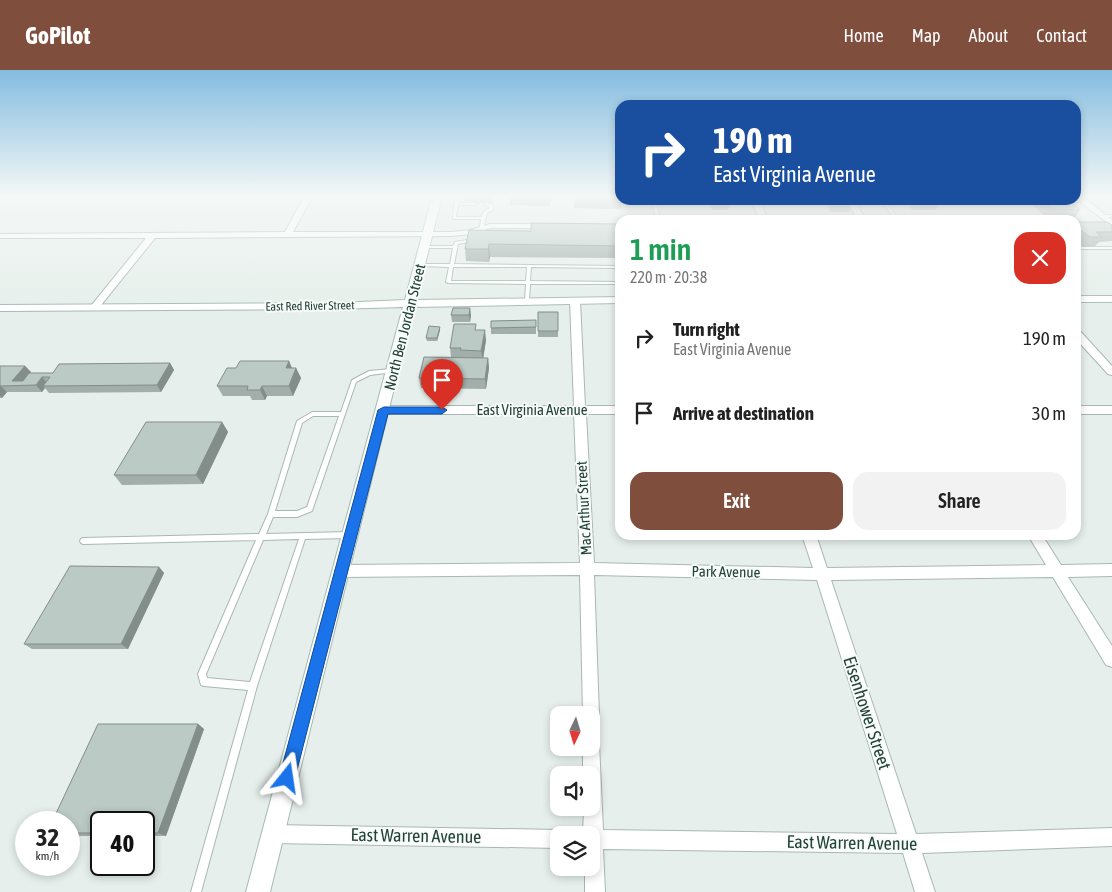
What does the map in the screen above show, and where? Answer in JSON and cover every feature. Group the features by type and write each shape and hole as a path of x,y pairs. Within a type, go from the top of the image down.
{"street":[{"path":"0,236 98,235"},
{"path":"94,308 153,235"},
{"name":"North Ben Jordan Street","path":"258,892 428,235"},
{"path":"1081,299 1112,300"},
{"name":"Mac Arthur Street","path":"574,300 587,569 590,706"},
{"name":"East Red River Street","path":"0,308 615,300"},
{"path":"1081,338 1112,372"},
{"name":"East Virginia Avenue","path":"384,410 615,410"},
{"path":"1081,410 1112,410"},
{"name":"Eisenhower Street","path":"812,540 925,892"},
{"path":"1038,540 1112,660"},
{"name":"Park Avenue","path":"341,571 587,569 822,574 1112,570"},
{"path":"591,756 592,826"},
{"name":"East Warren Avenue","path":"272,834 550,838"},
{"name":"East Warren Avenue","path":"600,839 910,844 1112,837"},
{"path":"594,876 595,892"}],"lane":[{"path":"479,240 456,243 448,282 615,282"},
{"path":"425,247 455,247"},
{"path":"1081,248 1112,248"},
{"path":"420,265 615,267"},
{"path":"527,301 529,266"},
{"path":"271,514 297,514 310,509 354,381 369,373 394,371"},
{"path":"253,686 204,682 202,674 271,514 299,422 312,414 342,414"},
{"path":"83,541 350,535"},
{"path":"196,892 253,686 303,536"}],"building":[{"path":"468,235 615,235 615,246 489,244 488,249 465,249"},
{"path":"1088,235 1102,237 1090,237"},
{"path":"453,308 470,308 469,315 451,315"},
{"path":"538,312 558,312 558,331 538,331"},
{"path":"536,320 536,327 491,328 491,321"},
{"path":"454,324 476,324 475,330 485,330 481,351 450,348"},
{"path":"429,326 440,327 437,338 426,338"},
{"path":"424,357 488,358 485,379 419,378"},
{"path":"240,361 289,361 286,368 296,368 289,386 262,386 260,390 247,390 248,386 217,386 227,368 236,368"},
{"path":"170,363 157,385 43,386 50,377 42,377 36,385 0,386 0,366 25,366 12,381 23,381 29,373 53,373 59,364"},
{"path":"146,422 222,422 196,475 114,475"},
{"path":"70,566 159,567 121,644 24,644"},
{"path":"98,724 198,724 158,833 155,833 155,811 90,811 90,833 80,833 80,811 57,811"}],"route":[{"path":"287,778 384,410 442,410"}]}
